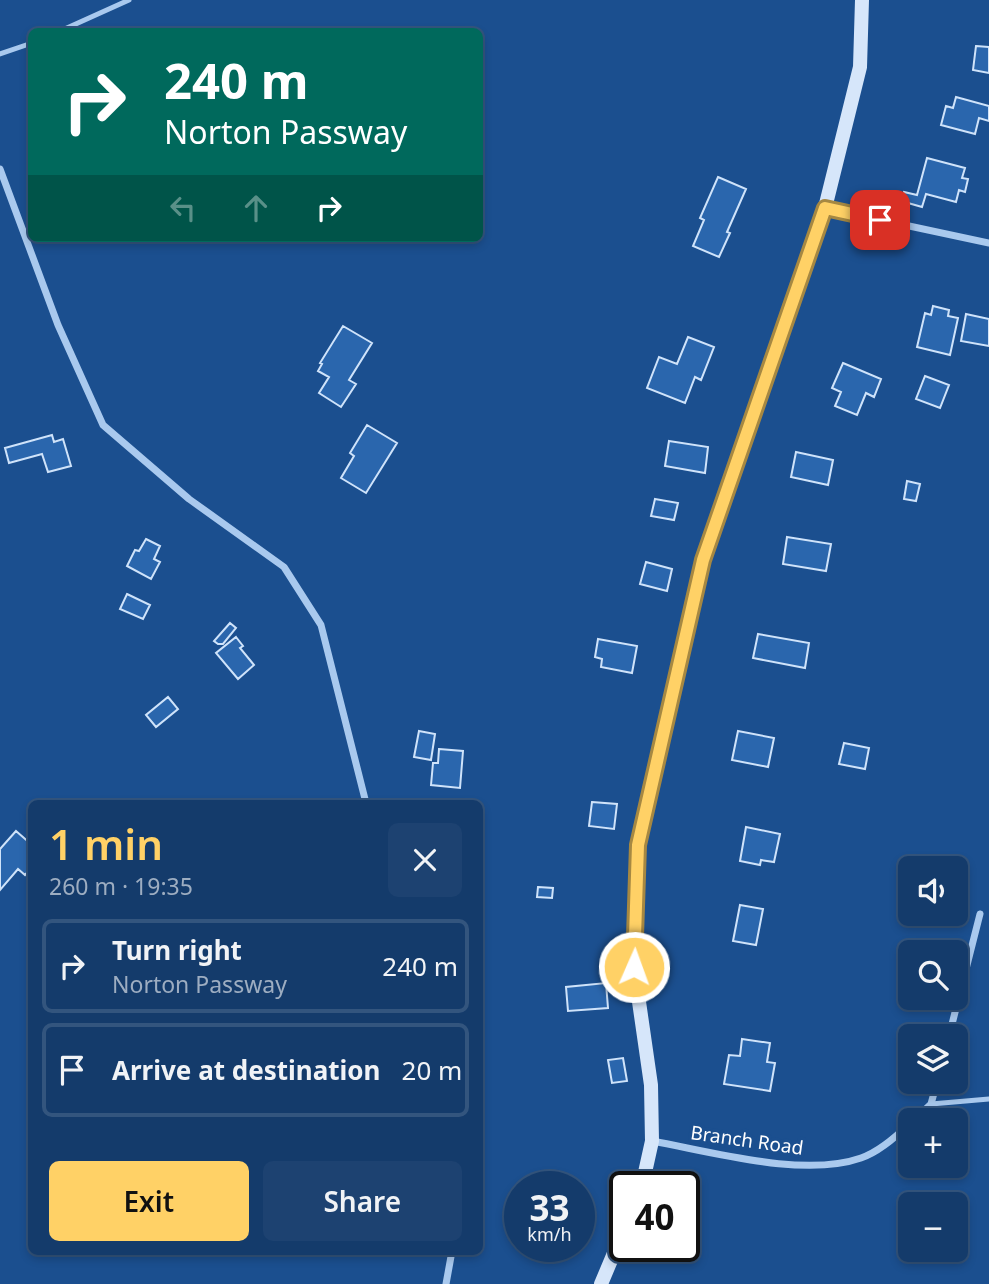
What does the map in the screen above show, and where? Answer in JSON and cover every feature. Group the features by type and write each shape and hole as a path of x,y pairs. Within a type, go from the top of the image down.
{"street":[{"path":"645,1171 652,1141 651,1085 634,967 638,845 703,560 825,208 860,67 862,0"},
{"path":"0,169 58,325 103,425 189,499 284,567 321,625 365,800"},
{"path":"825,208 989,243"},
{"path":"951,1024 980,914"},
{"path":"931,1104 934,1094"},
{"name":"Branch Road","path":"927,1108 931,1104"},
{"name":"Branch Road","path":"652,1141 789,1165 832,1166 864,1157 898,1132"},
{"path":"446,1284 451,1255"},
{"path":"601,1284 610,1262"}],"lane":[{"path":"67,28 128,0"},
{"path":"0,54 28,44"},
{"path":"931,1104 989,1099"}],"building":[{"path":"976,46 989,47 989,73 973,70"},
{"path":"956,97 989,106 989,121 979,118 975,134 941,125 946,106 953,108"},
{"path":"927,158 965,168 962,178 968,179 965,192 959,190 956,202 926,194 922,207 901,201 904,192 917,195"},
{"path":"718,177 746,189 719,257 693,246 704,220 700,218"},
{"path":"933,306 949,310 948,316 958,318 950,355 917,347 925,313 931,315"},
{"path":"966,314 989,319 989,346 961,341"},
{"path":"343,326 372,343 349,380 356,384 341,407 319,393 329,377 318,371 322,364 320,363"},
{"path":"688,337 714,347 701,380 695,377 685,403 647,388 659,357 677,364"},
{"path":"843,363 881,379 874,397 866,393 857,415 835,406 841,392 832,388"},
{"path":"925,376 949,385 940,408 916,399"},
{"path":"367,425 397,443 366,493 341,478 354,456 350,453"},
{"path":"52,435 54,442 63,439 71,466 48,472 42,454 9,463 5,448"},
{"path":"669,441 708,447 705,473 665,466"},
{"path":"796,452 833,460 828,485 791,477"},
{"path":"907,481 920,484 916,501 904,499"},
{"path":"655,499 678,503 674,520 651,516"},
{"path":"787,537 831,544 826,571 783,564"},
{"path":"146,539 160,546 154,559 160,562 151,579 127,566 135,550 139,551"},
{"path":"646,562 672,569 667,591 640,584"},
{"path":"127,594 150,605 143,619 120,609"},
{"path":"230,623 236,628 223,644 218,644 214,641"},
{"path":"758,634 809,643 805,668 753,658"},
{"path":"236,637 243,646 240,648 254,665 238,679 216,653"},
{"path":"598,639 637,646 632,673 601,667 602,659 595,657"},
{"path":"168,697 178,709 156,727 146,715"},
{"path":"419,731 435,734 431,760 414,757"},
{"path":"738,731 774,738 768,767 732,760"},
{"path":"844,743 869,748 865,769 839,764"},
{"path":"439,749 463,751 460,788 431,785 433,763 438,763"},
{"path":"592,802 617,804 614,829 589,826"},
{"path":"746,827 780,834 774,862 761,860 760,865 740,861"},
{"path":"16,831 28,842 28,872 25,875 18,869 0,890 0,849"},
{"path":"538,887 553,888 552,898 537,897"},
{"path":"740,905 763,909 756,945 733,941"},
{"path":"606,983 608,1008 568,1011 566,987"},
{"path":"742,1039 770,1043 767,1062 775,1063 770,1091 724,1084 729,1055 740,1056"},
{"path":"623,1058 627,1081 612,1083 608,1060"}],"route":[{"path":"634,967 638,845 703,560 825,208 880,220"}]}
